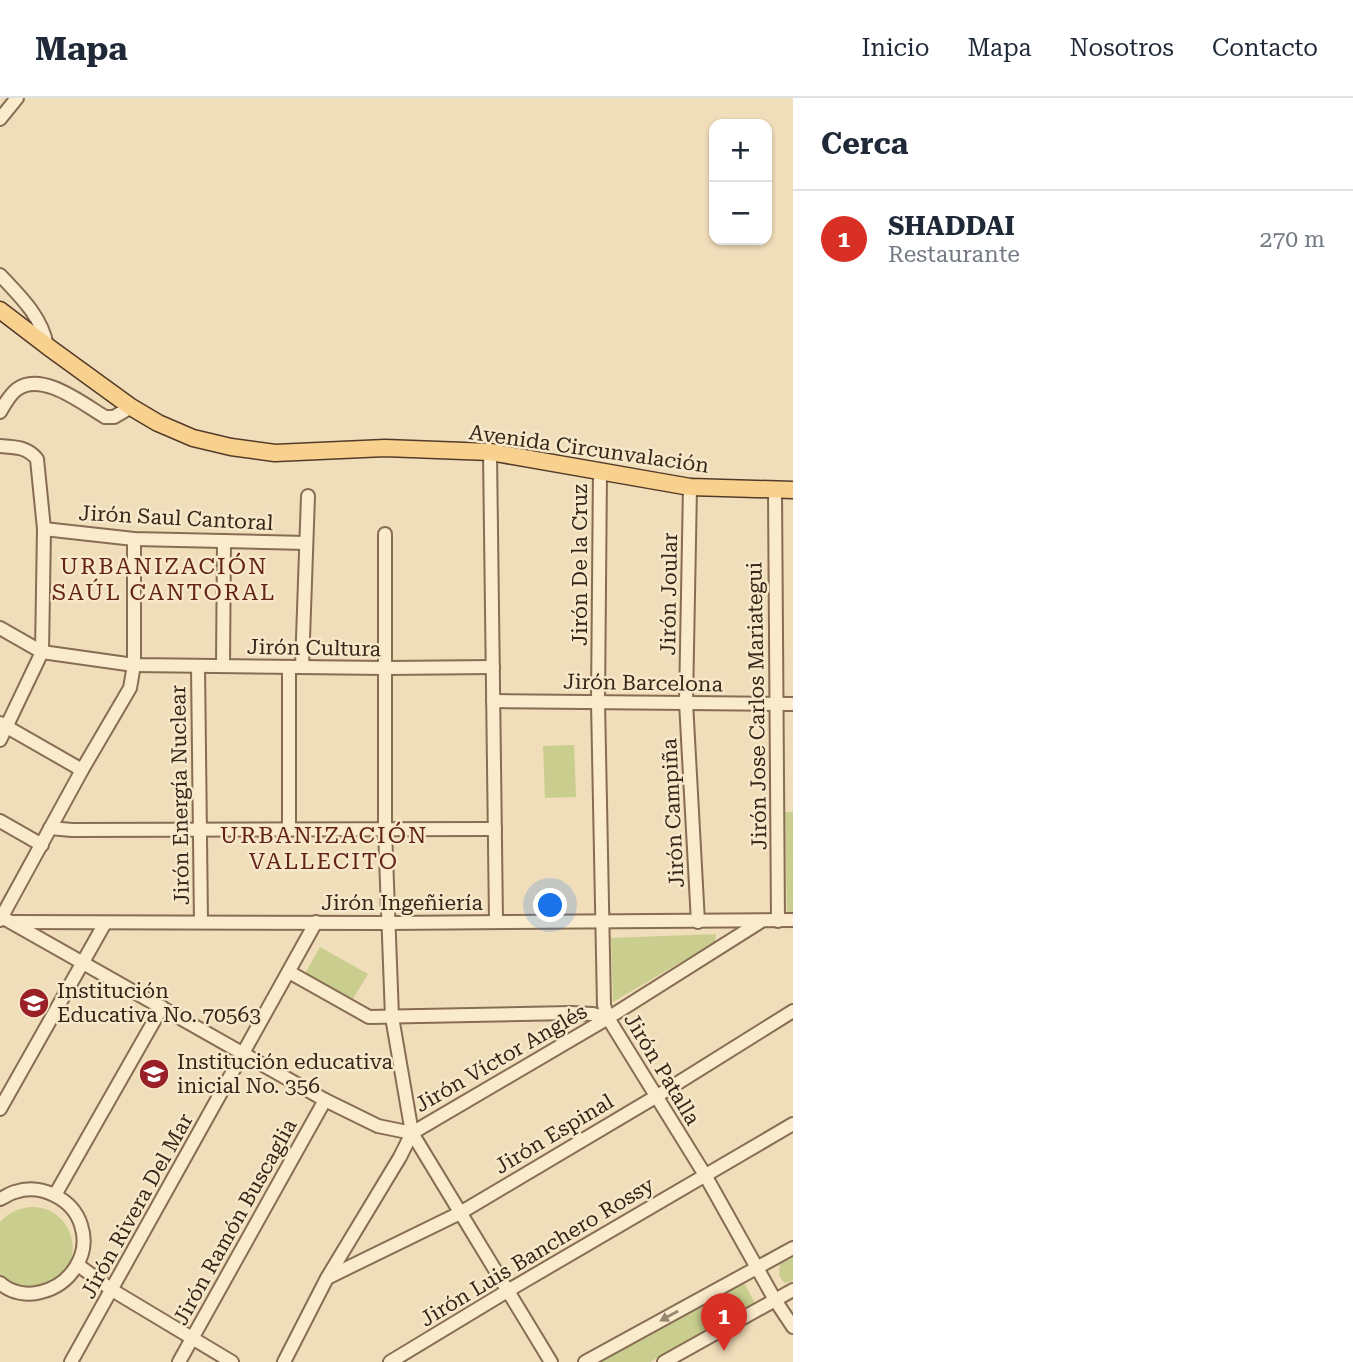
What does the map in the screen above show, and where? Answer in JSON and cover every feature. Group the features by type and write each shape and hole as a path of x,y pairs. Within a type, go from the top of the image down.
{"main road":[{"name":"Avenida Circunvalación","path":"0,310 131,407 193,438 232,447 275,453 384,448 490,452 690,487 793,491"}],"street":[{"path":"0,119 18,98"},
{"path":"0,275 40,323 47,346"},
{"path":"0,412 16,390 27,384 53,387 105,417 114,417 131,407"},
{"path":"0,446 23,448 37,459 44,529 42,652 3,725 0,740"},
{"path":"490,452 496,922"},
{"name":"Jirón De la Cruz","path":"598,702 600,470"},
{"name":"Jirón Joular","path":"686,702 690,487"},
{"name":"Jirón Jose Carlos Mariategui","path":"775,491 778,921"},
{"path":"289,830 296,667 308,496"},
{"name":"Jirón Saul Cantoral","path":"44,529 134,539 306,543"},
{"path":"385,534 385,830 392,1017 412,1133 551,1362"},
{"path":"134,539 134,665 130,688 50,828 3,919 325,1100 379,1126 412,1133"},
{"path":"223,666 224,541"},
{"path":"0,628 42,652"},
{"name":"Jirón Cultura","path":"42,652 134,665 492,667"},
{"name":"Jirón Energía Nuclear","path":"198,667 201,922"},
{"name":"Jirón Barcelona","path":"493,701 793,704"},
{"name":"Jirón Patalla","path":"598,702 604,1005 608,1018 705,1175 793,1327"},
{"name":"Jirón Campiña","path":"686,702 698,922"},
{"path":"3,725 82,770"},
{"path":"778,802 793,802"},
{"path":"0,821 42,845"},
{"path":"50,828 495,829"},
{"name":"Jirón Ingeñiería","path":"3,919 105,923 793,920"},
{"name":"Jirón Víctor Anglés","path":"284,1362 327,1278 412,1133 608,1018 760,921"},
{"name":"Jirón Rivera Del Mar","path":"71,1362 316,922"},
{"path":"0,1109 105,923"},
{"path":"289,972 362,1014 379,1018 571,1013 608,1018"},
{"path":"55,1195 162,1007"},
{"name":"Jirón Espinal","path":"327,1278 460,1213 657,1096 793,1011"},
{"name":"Jirón Ramón Buscaglia","path":"178,1362 325,1100"},
{"name":"Jirón Luis Banchero Rossy","path":"390,1362 793,1124"},
{"path":"0,1199 16,1191 36,1189 55,1195 71,1208 81,1225 83,1246 78,1265 68,1279 54,1289 37,1294 1,1288"},
{"path":"585,1362 793,1248"},
{"path":"78,1265 112,1290 232,1362"},
{"path":"664,1362 793,1290"}],"green space":[{"path":"574,745 576,797 545,798 543,746"},
{"path":"785,812 793,812 793,914 787,914"},
{"path":"716,934 715,942 613,1002 611,938"},
{"path":"320,947 368,974 350,1004 303,977"},
{"path":"30,1207 47,1210 61,1219 71,1236 73,1246 69,1266 63,1274 50,1284 38,1288 16,1286 0,1275 0,1222 14,1212"},
{"path":"793,1257 793,1281 784,1283 779,1275 780,1264"},
{"path":"743,1281 755,1303 650,1362 600,1362"}],"place":[{"name":"Institución Educativa No. 70563","path":"34,1003"},
{"name":"Institución educativa inicial No. 356","path":"154,1074"},
{"name":"SHADDAI","path":"724,1351"}],"district":[{"name":"URBANIZACIÓN SAÚL CANTORAL","path":"164,579"},
{"name":"URBANIZACIÓN VALLECITO","path":"324,848"}]}
